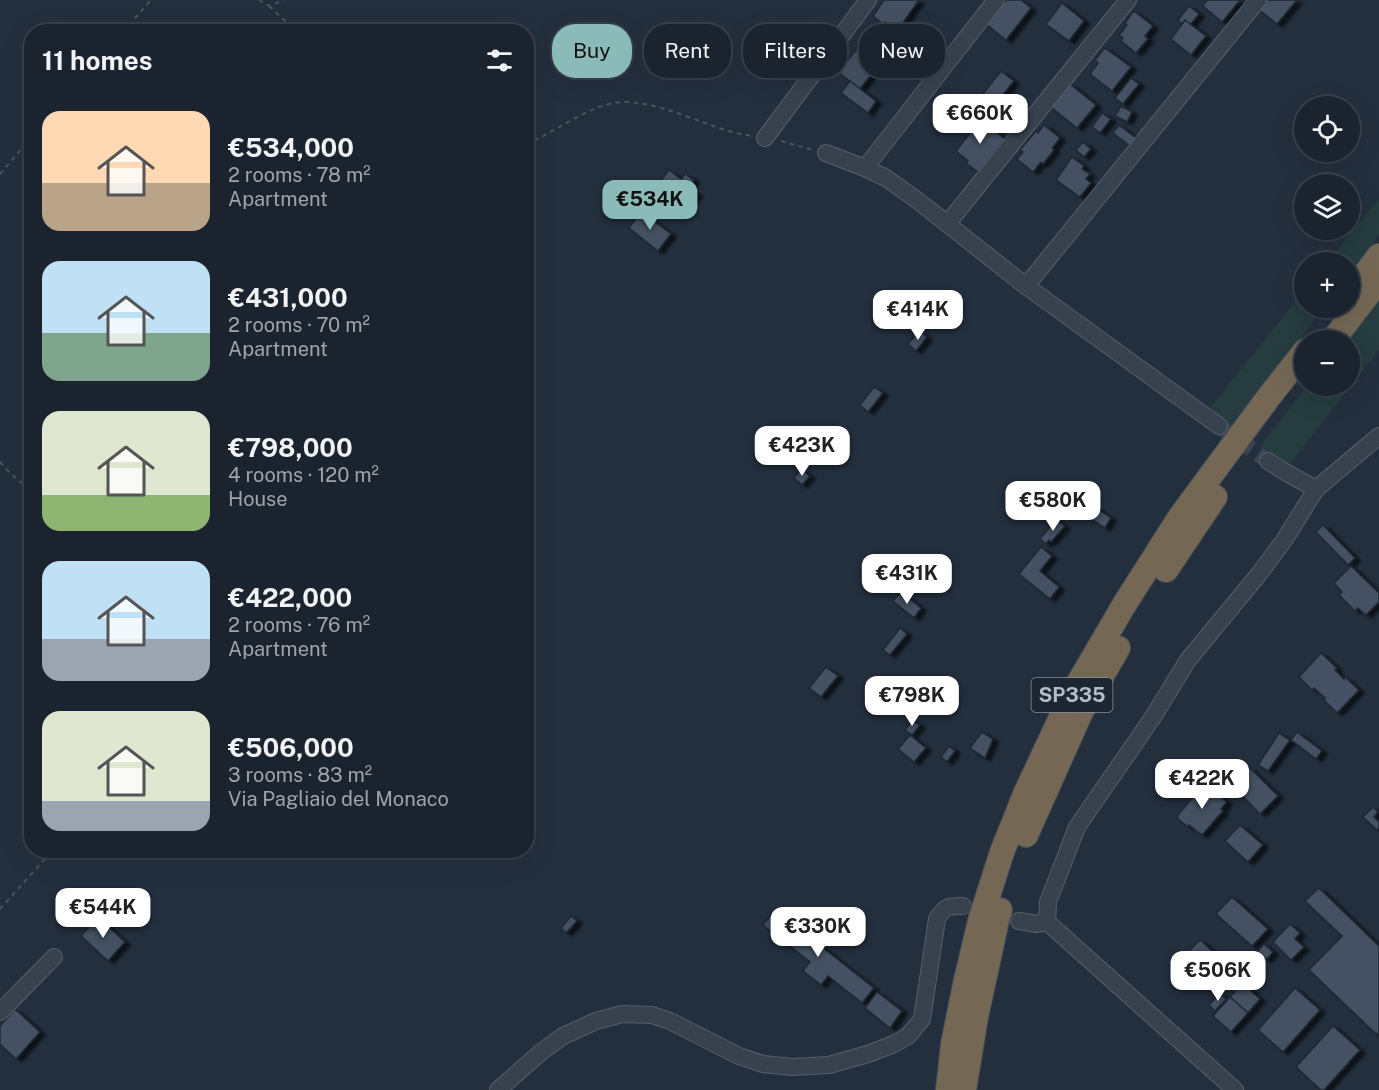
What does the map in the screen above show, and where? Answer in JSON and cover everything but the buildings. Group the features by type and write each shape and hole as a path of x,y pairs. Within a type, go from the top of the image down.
{"highway":[{"path":"1360,280 1379,256"},
{"path":"1341,330 1379,280"},
{"path":"1321,330 1331,318"},
{"name":"SP335","path":"948,1090 953,1044 980,921 1002,852 1026,792 1072,694 1180,517 1294,365"},
{"name":"SP335","path":"964,1090 976,1017 997,920 1028,828 1082,712 1138,613 1209,504 1294,392"}],"street":[{"path":"765,138 868,0"},
{"path":"865,168 996,0"},
{"path":"947,224 1128,0"},
{"path":"1026,286 1258,0"},
{"path":"826,153 886,178 1026,286 1219,426"},
{"path":"1047,922 1048,902 1077,827 1153,717 1188,660 1259,574 1285,539 1316,489 1379,436"},
{"path":"1268,460 1316,489"},
{"path":"498,1090 563,1036 596,1021 622,1014 652,1015 670,1021 739,1056 763,1064 792,1067 829,1065 885,1047 908,1036 922,1019 937,919 943,910 950,906 963,906"},
{"path":"1018,921 1037,924 1047,922"},
{"path":"1047,922 1235,1090"},
{"path":"0,1012 54,957"}],"path":[{"path":"130,24 151,0"},
{"path":"259,0 288,24"},
{"path":"269,6 284,0"},
{"path":"534,140 589,112 606,105 624,102 644,103 747,136 777,140 826,153"},
{"path":"0,174 24,146"},
{"path":"0,462 24,485"},
{"path":"0,909 46,858"}],"green space":[{"path":"1379,199 1379,235 1360,260 1360,252 1335,252 1345,240 1360,240 1360,222"},
{"path":"1379,292 1379,350 1360,374 1360,330 1350,330"},
{"path":"1294,304 1294,318 1316,318 1307,330 1294,330 1294,347 1232,427 1208,410"},
{"path":"1299,396 1343,396 1289,465 1276,458 1261,445"}],"tunnel":[{"path":"1219,426 1268,461"}]}
